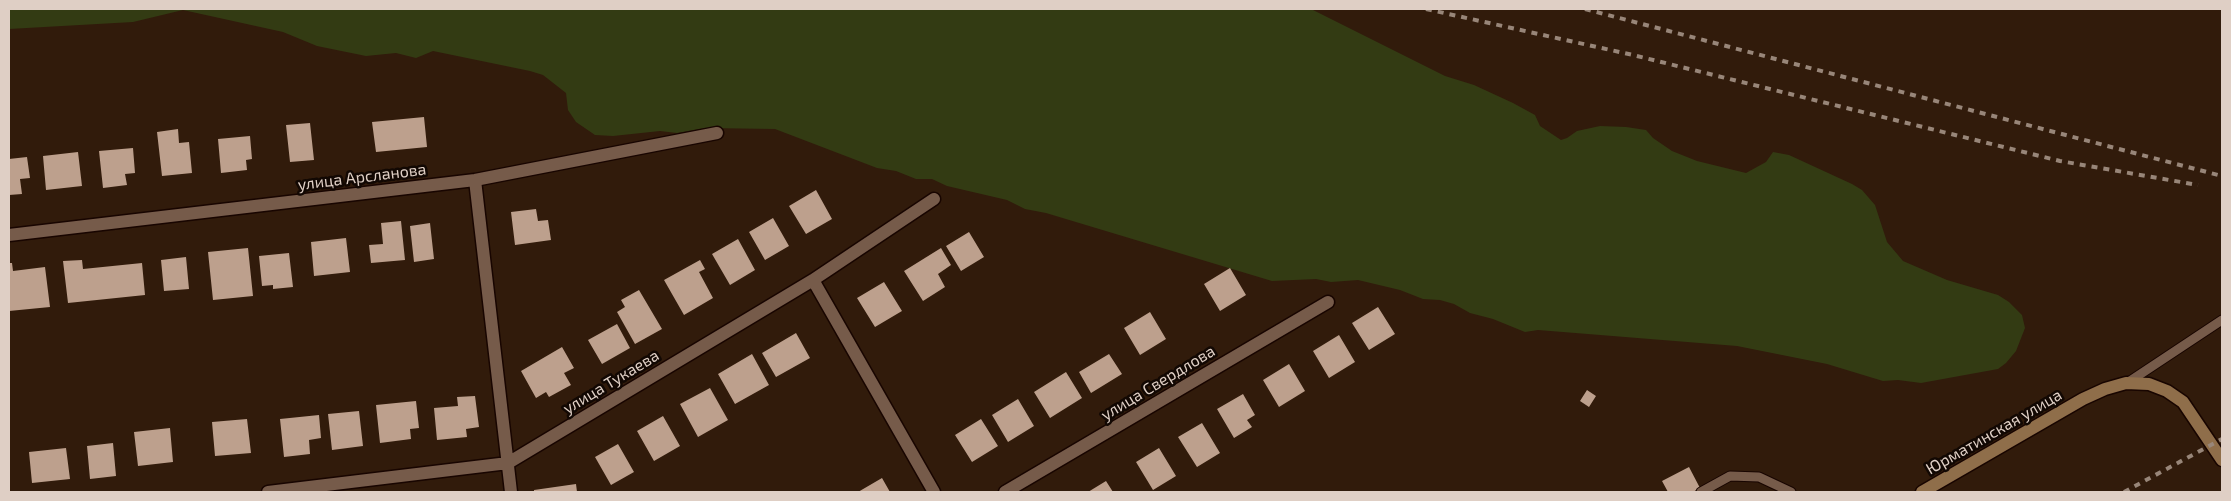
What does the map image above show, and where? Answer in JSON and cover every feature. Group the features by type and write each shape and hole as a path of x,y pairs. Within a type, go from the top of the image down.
{"main road":[{"name":"Юрматинская улица","path":"1922,492 2083,399 2104,389 2126,384 2149,384 2167,390 2183,402 2222,460"}],"street":[{"name":"улица Арсланова","path":"9,236 475,180 717,133"},
{"path":"475,180 511,492"},
{"name":"улица Тукаева","path":"268,492 508,463 813,280 934,199"},
{"path":"813,280 934,492"},
{"name":"улица Свердлова","path":"1005,492 1328,302"}],"lane":[{"path":"2126,384 2222,320"},
{"path":"1701,492 1730,476 1759,477 1791,492"}],"green space":[{"path":"9,9 1311,9 1445,76 1474,85 1513,103 1535,115 1540,126 1561,140 1577,131 1600,126 1646,130 1653,138 1672,151 1697,161 1746,173 1766,162 1773,152 1789,155 1862,190 1875,205 1887,242 1903,261 1947,280 1998,295 2009,302 2022,315 2025,328 2016,351 1998,369 1921,383 1898,380 1883,381 1827,364 1737,346 1538,330 1525,332 1493,319 1470,313 1454,304 1440,300 1423,299 1400,290 1358,280 1331,282 1316,279 1272,281 1046,213 1025,209 1007,200 947,186 932,179 916,179 896,171 877,168 775,129 706,128 677,133 660,131 613,136 595,135 576,122 568,110 566,93 543,75 530,71 433,51 416,58 396,53 366,56 317,46 283,32 183,10 133,22 9,29"}],"building":[{"path":"424,117 427,147 376,152 372,122"},
{"path":"310,123 314,160 290,162 286,125"},
{"path":"178,129 179,143 189,142 192,173 162,176 157,132"},
{"path":"250,136 252,159 246,160 247,170 221,173 218,139"},
{"path":"133,148 135,173 125,174 127,185 103,188 99,151"},
{"path":"78,152 82,186 46,190 43,156"},
{"path":"27,157 30,178 20,179 22,194 9,195 9,159"},
{"path":"816,190 832,219 806,234 789,206"},
{"path":"536,209 538,221 548,220 551,240 515,245 511,212"},
{"path":"773,218 789,246 765,260 749,232"},
{"path":"401,221 405,260 371,263 369,245 383,244 381,223"},
{"path":"430,223 434,259 414,262 410,226"},
{"path":"969,232 984,257 961,271 946,246"},
{"path":"346,238 350,272 314,276 311,242"},
{"path":"738,239 755,270 730,285 712,254"},
{"path":"248,248 253,296 213,300 208,252"},
{"path":"941,248 951,265 938,274 945,287 923,301 904,271"},
{"path":"289,253 293,287 273,289 273,285 262,286 259,256"},
{"path":"186,257 189,289 164,291 161,260"},
{"path":"82,260 83,269 142,263 145,295 68,303 63,261"},
{"path":"700,260 705,269 699,272 713,298 684,315 664,280"},
{"path":"9,263 12,263 13,271 45,267 50,307 9,311"},
{"path":"1230,268 1246,295 1220,311 1204,284"},
{"path":"884,282 902,311 875,327 857,298"},
{"path":"639,290 662,329 635,344 617,312 625,307 621,300"},
{"path":"1378,307 1395,334 1369,350 1352,323"},
{"path":"1150,312 1166,339 1140,355 1124,328"},
{"path":"617,324 630,348 602,364 588,340"},
{"path":"796,333 810,358 776,377 762,353"},
{"path":"1339,335 1355,362 1329,378 1313,351"},
{"path":"562,347 574,368 564,373 571,385 549,397 546,392 536,398 521,371"},
{"path":"752,354 769,385 735,404 718,374"},
{"path":"1109,354 1122,374 1091,393 1079,372"},
{"path":"1289,364 1305,391 1279,407 1263,380"},
{"path":"1066,372 1082,398 1050,418 1034,392"},
{"path":"710,388 728,420 698,437 680,404"},
{"path":"1587,390 1596,396 1589,407 1580,401"},
{"path":"1243,394 1255,415 1247,420 1252,427 1234,438 1217,409"},
{"path":"475,396 479,427 466,429 467,437 437,440 434,408 458,406 457,397"},
{"path":"1018,399 1034,426 1008,442 992,415"},
{"path":"416,401 419,428 410,429 411,439 380,443 376,405"},
{"path":"359,411 363,446 332,450 328,414"},
{"path":"319,415 321,438 309,440 310,454 284,457 280,419"},
{"path":"663,416 680,446 654,461 637,431"},
{"path":"247,419 251,453 215,456 212,422"},
{"path":"981,419 998,446 972,462 955,435"},
{"path":"1202,423 1220,453 1197,467 1178,437"},
{"path":"170,428 173,462 138,466 134,432"},
{"path":"113,443 116,476 90,479 87,446"},
{"path":"618,444 634,472 611,485 595,457"},
{"path":"66,448 70,479 32,483 29,452"},
{"path":"1159,448 1176,476 1153,490 1136,462"},
{"path":"1689,467 1700,488 1693,492 1668,492 1662,481"},
{"path":"882,478 890,492 858,492"},
{"path":"1106,481 1113,492 1088,492"},
{"path":"576,484 577,492 534,492 534,490"}],"railway":[{"path":"1426,9 1633,55 2060,161 2198,185"},
{"path":"1585,9 2222,176"},
{"path":"2124,492 2222,439"}]}
